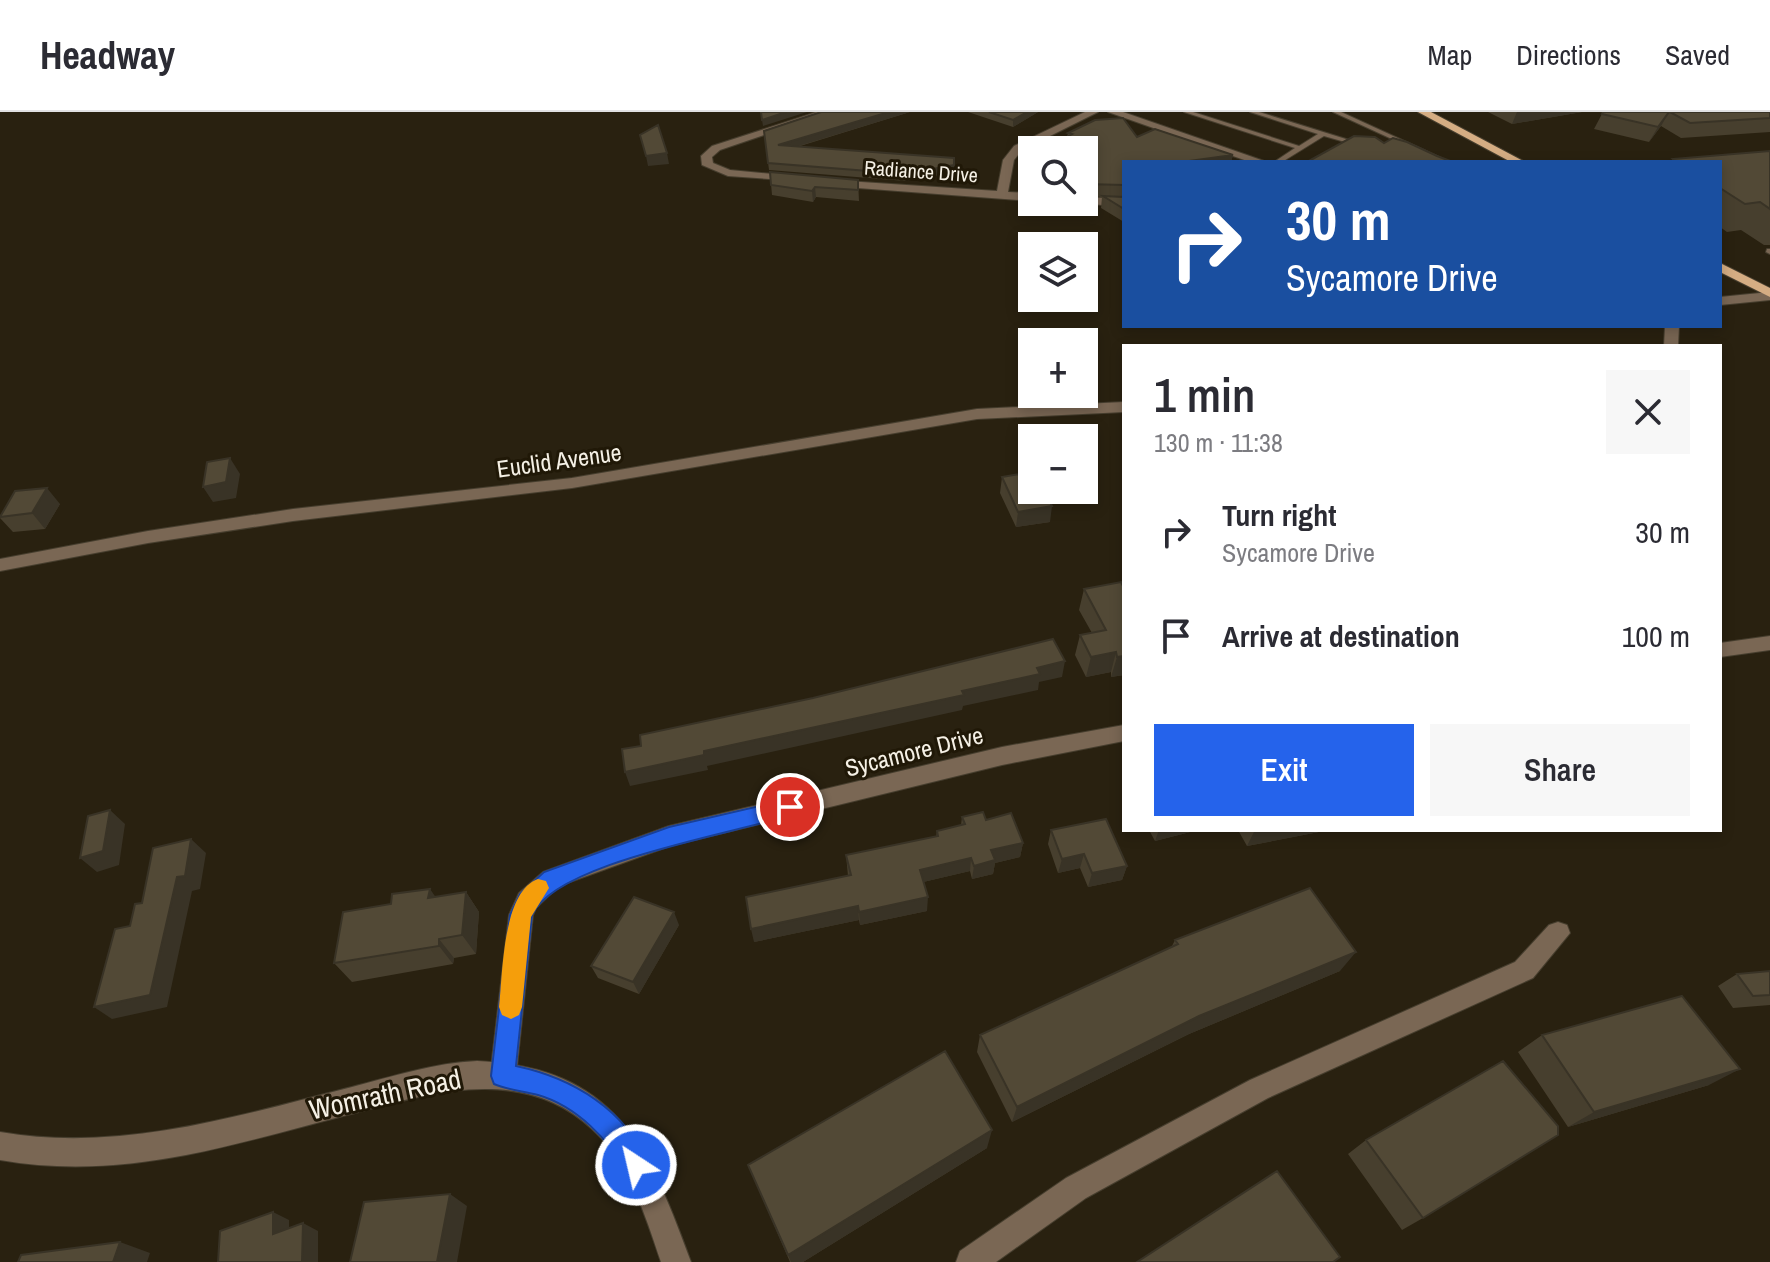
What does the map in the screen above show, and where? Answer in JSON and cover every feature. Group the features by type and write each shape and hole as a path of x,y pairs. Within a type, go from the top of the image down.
{"main road":[{"path":"1423,112 1515,160"},
{"path":"1722,268 1770,294"}],"street":[{"path":"804,180 721,172 708,165 706,156 716,148 827,112"},
{"path":"1002,195 1009,160 1018,148 1093,112"},
{"path":"1113,112 1255,160"},
{"name":"Radiance Drive","path":"819,182 1018,196"},
{"path":"1098,202 1122,203"},
{"path":"1722,301 1770,294"},
{"name":"Euclid Avenue","path":"0,565 148,537 293,515 599,479 977,414 1122,407"},
{"path":"1722,650 1770,643"},
{"name":"Sycamore Drive","path":"503,1076 521,915 527,901 551,879 669,836 1002,756 1122,733"},
{"path":"971,1262 1076,1188 1259,1089 1524,970 1558,933"},
{"name":"Womrath Road","path":"0,1146 44,1153 162,1146 446,1077 503,1076 542,1084 570,1097 606,1125 627,1148 639,1170 676,1262"}],"lane":[{"path":"1187,112 1300,148"},
{"path":"1253,112 1362,145"},
{"path":"1336,112 1378,128 1443,160"},
{"path":"1280,160 1323,134"}],"building":[{"path":"761,112 786,112 762,120"},
{"path":"821,112 889,112 778,145 954,158 954,165 906,174 768,163 764,131"},
{"path":"989,112 1027,112 1013,120"},
{"path":"1603,112 1669,112 1658,127"},
{"path":"1670,112 1770,112 1770,118 1690,123"},
{"path":"1123,118 1137,137 1155,129 1233,155 1197,160 1122,160 1122,185 1098,184 1098,136 1068,136 1072,134 1068,133 1095,120"},
{"path":"658,125 667,153 646,156 640,135"},
{"path":"1354,136 1375,137 1384,143 1393,138 1448,160 1311,160"},
{"path":"1770,151 1770,209 1760,202 1745,204 1722,189 1722,160 1673,159"},
{"path":"770,172 858,180 858,190 815,187 812,191 771,185"},
{"path":"1103,196 1122,197 1122,208"},
{"path":"230,458 226,482 203,487 207,462"},
{"path":"1018,474 1018,504 1052,506 1018,512 1002,477"},
{"path":"47,488 32,513 0,517 15,491"},
{"path":"1121,582 1122,656 1117,657 1116,652 1091,657 1080,635 1106,630 1084,589"},
{"path":"1053,639 1065,661 1037,668 1040,674 962,691 964,695 704,751 704,755 625,772 622,749 641,746 640,735 813,698"},
{"path":"110,810 103,851 80,858 88,816"},
{"path":"983,812 986,820 1011,813 1023,843 991,850 995,860 974,866 971,858 920,870 928,897 859,912 858,906 751,929 746,897 851,875 846,855 938,836 937,831 965,824 962,817"},
{"path":"1106,819 1127,866 1092,873 1084,854 1062,859 1051,830"},
{"path":"191,839 185,876 177,877 150,995 94,1007 115,929 130,926 135,904 142,903 153,848"},
{"path":"1310,888 1356,952 1199,1016 1017,1107 980,1035 1178,944 1175,940"},
{"path":"430,889 428,898 466,892 462,935 439,939 439,946 334,963 343,912 391,904 392,894"},
{"path":"634,897 674,912 633,982 591,966"},
{"path":"1770,971 1770,995 1753,996 1737,974"},
{"path":"1682,996 1740,1069 1594,1112 1542,1035"},
{"path":"945,1051 992,1130 788,1255 748,1165"},
{"path":"1503,1061 1558,1126 1558,1135 1423,1218 1366,1140"},
{"path":"1277,1171 1340,1257 1333,1262 1137,1262"},
{"path":"450,1194 437,1262 350,1262 364,1202"},
{"path":"273,1212 273,1234 303,1223 302,1262 218,1262 220,1231"},
{"path":"120,1242 113,1262 18,1262 21,1255"}],"slow traffic":[{"path":"511,1007 521,915 538,888"}],"route":[{"path":"636,1165 627,1148 596,1114 542,1084 503,1076 521,915 527,901 551,879 669,836 790,807"}]}
